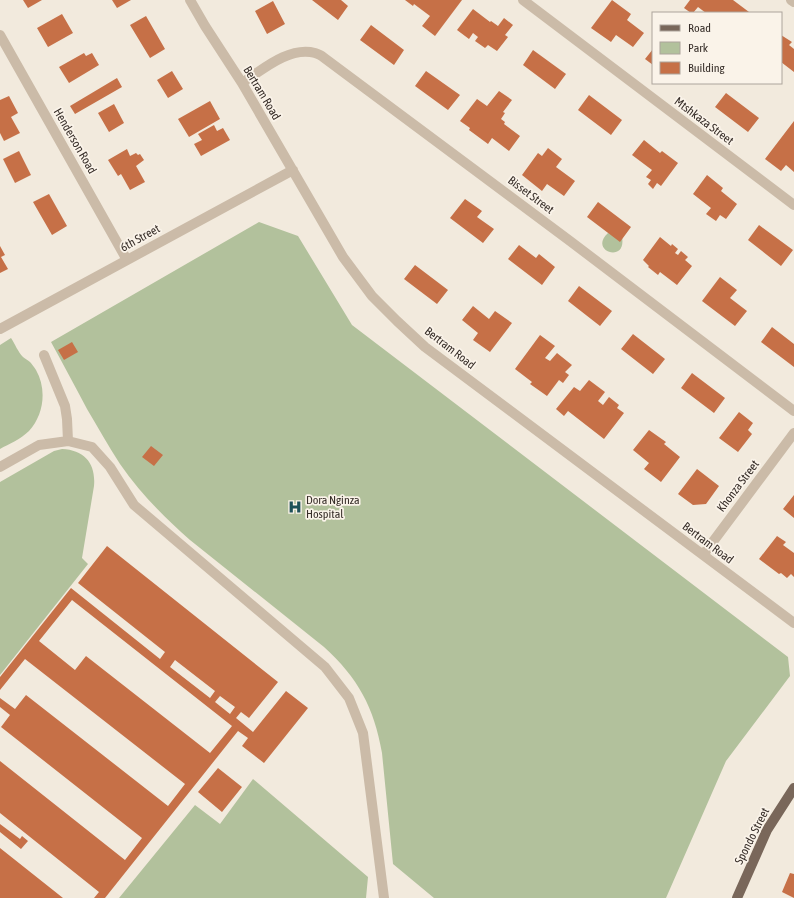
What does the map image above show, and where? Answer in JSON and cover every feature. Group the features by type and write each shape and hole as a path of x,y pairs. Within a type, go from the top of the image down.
{"main road":[{"name":"Spondo Street","path":"738,898 767,830 794,788"}],"street":[{"name":"Bertram Road","path":"190,0 205,26 242,82 343,257 372,296 426,347 794,623"},
{"name":"Mtshkaza Street","path":"523,0 794,205"},
{"name":"Henderson Road","path":"0,35 127,260"},
{"name":"Bisset Street","path":"242,82 288,54 305,52 315,53 323,57 564,236 794,411"},
{"name":"6th Street","path":"0,329 293,170"},
{"path":"44,355 65,406 68,441"},
{"name":"Khonza Street","path":"703,555 794,433"},
{"path":"0,467 39,445 68,441 92,447 110,468 134,505 325,667 349,698 363,733 384,898"}],"green space":[{"name":"Dora Nginza Hospital","path":"259,222 298,236 352,325 788,657 790,676 726,761 666,898 434,898 393,864 382,753 379,737 369,707 355,682 346,670 324,647 190,540 171,522 136,485 111,450 51,342"},
{"path":"608,233 622,237 622,245 619,250 609,252 602,245 603,239"},
{"path":"11,338 21,355 30,362 36,370 42,385 43,393 41,410 34,425 19,439 0,449 0,345"},
{"path":"62,449 77,452 83,455 91,465 93,471 94,486 82,558 88,564 0,675 0,482 54,451"},
{"path":"253,779 368,877 366,898 119,898 195,805 220,824"}],"building":[{"path":"23,0 42,0 28,8"},
{"path":"112,0 131,0 117,8"},
{"path":"312,0 341,0 348,6 338,20"},
{"path":"405,0 462,0 435,36 422,26 430,16 414,4 413,6"},
{"path":"612,0 631,14 627,20 644,33 633,47 616,35 611,42 591,28"},
{"path":"690,0 733,0 749,12 705,12 698,7 694,12 690,12 684,8"},
{"path":"273,1 285,24 267,34 255,11"},
{"path":"473,9 498,26 504,18 513,25 505,35 508,37 497,51 488,45 485,48 475,41 478,37 473,33 469,39 457,30"},
{"path":"62,14 73,33 48,47 37,28"},
{"path":"146,16 165,49 150,58 130,25"},
{"path":"371,25 404,50 394,65 360,40"},
{"path":"782,36 792,42 789,45 794,49 794,72 782,63"},
{"path":"533,50 566,74 555,89 523,65"},
{"path":"652,50 652,64 645,59"},
{"path":"84,53 86,56 92,53 99,65 69,83 59,67"},
{"path":"172,71 183,89 168,98 157,80"},
{"path":"426,71 460,95 448,110 415,86"},
{"path":"117,78 122,87 75,114 70,106"},
{"path":"499,91 512,100 503,112 505,113 501,119 505,122 504,124 520,136 509,151 492,138 488,144 469,130 470,128 460,121 477,99 487,106"},
{"path":"726,93 759,118 748,132 715,107"},
{"path":"589,95 622,120 611,135 578,110"},
{"path":"9,96 18,113 11,117 20,133 4,141 0,133 0,100"},
{"path":"210,101 220,119 189,137 178,119"},
{"path":"114,104 124,123 109,132 98,113"},
{"path":"794,121 794,172 786,165 781,171 765,159"},
{"path":"214,125 217,131 223,128 230,140 201,156 194,144 202,140 198,134"},
{"path":"644,140 660,153 662,151 678,163 661,186 657,183 653,189 648,184 651,180 646,177 652,170 632,155"},
{"path":"548,148 562,159 556,167 575,181 564,196 547,184 542,191 522,175 538,153 542,156"},
{"path":"127,149 130,156 136,153 138,155 140,154 144,160 136,166 145,182 130,190 121,174 118,176 108,160"},
{"path":"19,151 31,175 15,183 3,159"},
{"path":"707,175 723,188 721,191 737,204 726,219 720,215 716,221 706,214 711,208 693,194"},
{"path":"49,194 67,226 52,235 33,202"},
{"path":"465,199 482,211 477,217 494,229 483,243 450,218"},
{"path":"598,202 631,227 620,242 587,217"},
{"path":"759,225 793,250 781,266 748,240"},
{"path":"660,237 671,246 672,244 678,249 675,253 678,255 681,251 688,257 685,260 692,266 677,285 660,272 658,275 648,267 649,266 643,260"},
{"path":"519,245 536,258 539,254 555,267 542,285 508,259"},
{"path":"0,246 5,255 1,257 8,269 0,273"},
{"path":"415,265 448,290 437,304 404,279"},
{"path":"720,277 737,290 730,298 747,311 735,326 702,301"},
{"path":"579,286 612,311 600,326 568,301"},
{"path":"473,306 489,319 495,311 512,323 490,352 473,340 478,333 462,320"},
{"path":"772,327 794,344 794,367 761,342"},
{"path":"633,334 665,359 653,374 621,349"},
{"path":"540,335 555,346 545,358 550,361 557,353 572,365 565,372 569,375 563,383 559,380 547,396 530,384 532,382 515,369"},
{"path":"72,342 78,352 64,360 58,350"},
{"path":"692,373 725,398 714,413 681,388"},
{"path":"589,380 605,392 598,401 603,405 609,397 619,405 617,408 624,413 604,439 568,411 564,416 556,409 574,387 580,391"},
{"path":"739,412 753,423 748,430 752,434 738,452 719,438"},
{"path":"649,430 666,442 664,444 680,457 661,482 644,469 649,463 633,450"},
{"path":"151,446 163,455 154,466 142,457"},
{"path":"697,469 719,486 706,504 693,505 678,494"},
{"path":"794,495 794,518 783,509"},
{"path":"777,536 786,542 783,545 794,553 794,577 791,574 787,578 781,573 779,574 759,559"},
{"path":"107,546 278,682 249,718 241,712 236,718 253,732 286,691 308,708 264,763 242,746 248,738 238,731 105,898 94,898 99,892 0,813 0,761 125,860 142,838 1,727 10,715 0,707 0,698 15,709 26,695 168,806 185,784 25,659 0,690 0,677 71,588 160,659 165,652 78,583","holes":["72,600 232,726 210,753 86,656 75,670 39,641","175,660 215,691 210,698 170,667","220,696 235,707 230,714 215,702"]},
{"path":"218,768 242,787 222,812 198,792"},
{"path":"0,824 20,839 22,836 28,841 21,849 0,832"},
{"path":"0,848 63,898 0,898"},
{"path":"790,873 794,874 794,898 782,892"}],"place":[{"name":"Dora Nginza Hospital","path":"295,507"}]}
